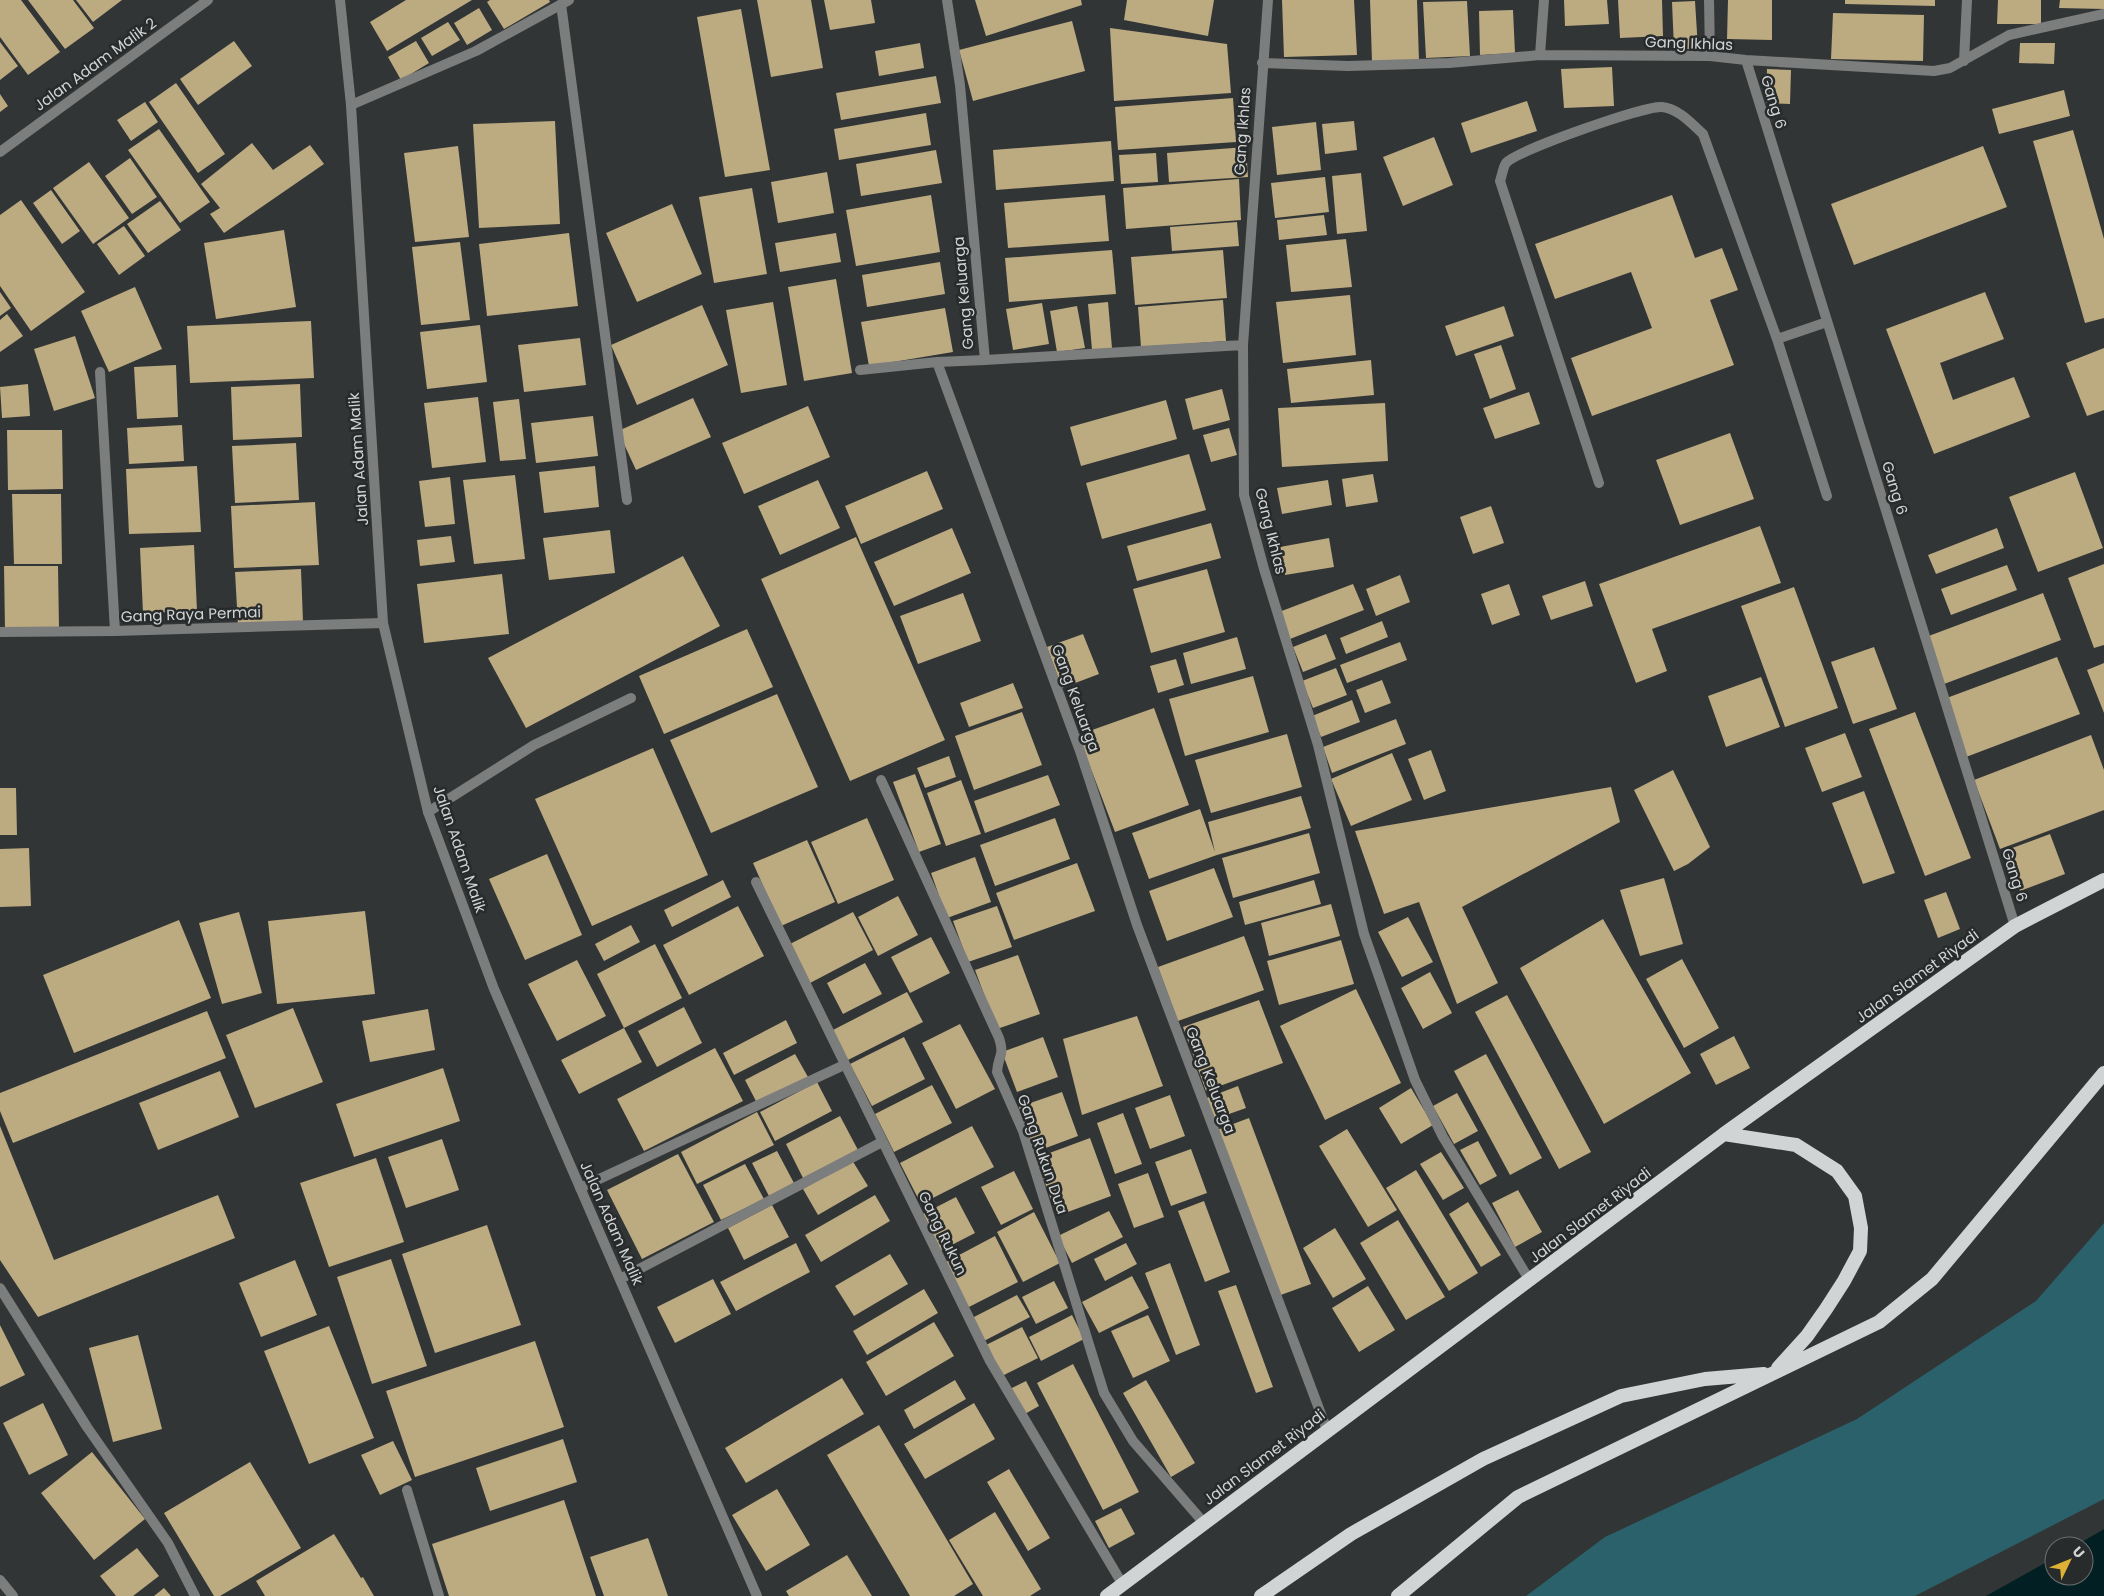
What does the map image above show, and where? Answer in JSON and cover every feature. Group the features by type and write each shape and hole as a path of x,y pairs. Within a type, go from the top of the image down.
{"highway":[{"name":"Jalan Slamet Riyadi","path":"1107,1596 1724,1134 2015,926 2104,880"},
{"path":"1398,1596 1518,1497 1879,1322 1932,1279 2104,1073"},
{"path":"1261,1596 1351,1534 1483,1459 1621,1396 1704,1379 1772,1374 1806,1336 1844,1281 1860,1251 1861,1228 1855,1196 1837,1171 1796,1145 1724,1134"}],"street":[{"name":"Jalan Adam Malik 2","path":"0,152 208,0"},
{"name":"Jalan Adam Malik","path":"340,0 351,105 383,623 428,812 494,989 757,1596"},
{"name":"Gang Keluarga","path":"947,0 960,85 985,360 936,362 1080,751 1137,925 1327,1430"},
{"name":"Gang Ikhlas","path":"1268,0 1243,345 1244,495 1264,569 1318,745 1364,934 1414,1080 1442,1137 1530,1281"},
{"path":"1540,55 1544,0"},
{"path":"1709,0 1710,56"},
{"path":"1964,61 1967,0"},
{"path":"351,105 476,50 565,2 627,500"},
{"name":"Gang Ikhlas","path":"1262,63 1348,66 1448,63 1540,55 1710,56 1746,60 1934,71 1950,68 2009,35 2104,14"},
{"name":"Gang 6","path":"1746,60 2015,926"},
{"path":"1599,484 1500,181 1506,162 1528,150 1636,111 1661,107 1684,116 1703,134 1777,339 1826,496"},
{"path":"1777,339 1827,322"},
{"path":"985,360 1243,345"},
{"path":"860,370 936,362"},
{"path":"100,372 115,631"},
{"name":"Gang Raya Permai","path":"0,632 115,631 383,623"},
{"path":"428,812 534,745 631,698"},
{"name":"Gang Rukun Dua","path":"881,780 998,1038 1002,1055 998,1072 1023,1131 1104,1393 1133,1441 1204,1524"},
{"name":"Gang Rukun","path":"756,882 990,1361 1123,1585"},
{"path":"580,1188 844,1065"},
{"path":"620,1279 882,1142"},
{"path":"0,1288 87,1427 168,1542 195,1596"},
{"path":"407,1490 439,1596"},
{"path":"0,1580 13,1596"}],"shaded area":[{"path":"2104,1223 2104,1499 1915,1596 1526,1596 1605,1537 1857,1419 2036,1301"},
{"path":"2104,1529 2104,1596 1986,1596 2044,1564 2044,1586 2094,1586 2094,1536 2092,1536"}],"building":[{"path":"0,0 21,0 60,52 28,75 0,37"},
{"path":"28,0 73,0 94,28 65,49"},
{"path":"76,0 122,0 93,22"},
{"path":"406,0 472,0 387,51 370,22"},
{"path":"490,0 549,0 550,2 504,29 487,2"},
{"path":"757,0 811,0 823,68 771,77"},
{"path":"824,0 871,0 875,23 830,30"},
{"path":"975,0 1081,0 1082,5 986,36"},
{"path":"1127,0 1214,0 1208,36 1124,20"},
{"path":"1282,0 1354,0 1357,55 1284,57"},
{"path":"1370,0 1417,0 1419,61 1372,62"},
{"path":"1564,0 1607,0 1609,24 1565,26"},
{"path":"1618,0 1662,0 1663,36 1620,38"},
{"path":"1728,0 1772,0 1772,40 1727,39"},
{"path":"1845,0 1935,0 1935,6 1845,4"},
{"path":"1998,0 2041,0 2041,24 1997,24"},
{"path":"2060,0 2104,0 2104,9 2059,8"},
{"path":"1467,1 1470,56 1426,58 1423,2"},
{"path":"1695,1 1698,49 1674,49 1672,2"},
{"path":"479,8 492,30 467,45 454,23"},
{"path":"741,9 770,170 725,177 697,17"},
{"path":"1513,10 1515,53 1480,55 1479,11"},
{"path":"1833,13 1924,15 1923,61 1831,59"},
{"path":"1072,21 1085,71 973,101 959,50"},
{"path":"448,22 460,40 432,56 421,38"},
{"path":"1110,28 1227,44 1231,93 1114,101"},
{"path":"234,41 252,66 198,105 180,79"},
{"path":"416,41 429,63 401,80 388,57"},
{"path":"0,42 18,66 0,80"},
{"path":"920,43 924,68 879,76 875,51"},
{"path":"2020,43 2055,43 2054,64 2019,63"},
{"path":"1612,67 1614,106 1564,108 1561,69"},
{"path":"1767,69 1791,70 1790,104 1766,103"},
{"path":"936,76 941,103 841,120 836,93"},
{"path":"176,83 225,154 198,173 149,102"},
{"path":"2064,90 2070,116 1999,134 1992,109"},
{"path":"0,94 8,106 0,112"},
{"path":"1233,98 1236,142 1118,150 1115,107"},
{"path":"1527,101 1537,131 1471,153 1461,123"},
{"path":"145,102 158,122 131,141 117,120"},
{"path":"926,113 931,145 839,160 834,129"},
{"path":"555,121 560,224 479,228 473,124"},
{"path":"1354,121 1357,150 1325,154 1322,124"},
{"path":"1316,122 1321,170 1277,175 1272,127"},
{"path":"159,129 210,202 180,223 128,150"},
{"path":"2073,130 2104,239 2104,318 2085,323 2033,141"},
{"path":"1434,137 1453,185 1403,206 1383,157"},
{"path":"1111,141 1114,181 996,190 993,150"},
{"path":"252,143 273,170 310,145 324,164 224,233 210,214 220,208 201,184"},
{"path":"458,146 469,237 415,242 404,153"},
{"path":"1983,146 2007,207 1854,265 1831,204"},
{"path":"1246,147 1248,177 1169,182 1167,153"},
{"path":"936,150 942,183 861,196 856,164"},
{"path":"1156,153 1158,182 1121,184 1119,155"},
{"path":"130,158 157,197 132,214 105,176"},
{"path":"89,162 129,218 93,244 53,188"},
{"path":"827,172 834,213 778,223 771,182"},
{"path":"1361,173 1367,231 1337,234 1332,176"},
{"path":"1325,177 1329,212 1275,218 1271,183"},
{"path":"1239,179 1241,220 1126,229 1123,188"},
{"path":"752,188 767,274 714,283 699,197"},
{"path":"51,190 80,231 62,244 33,203"},
{"path":"931,195 940,252 856,266 846,210"},
{"path":"1105,195 1109,241 1008,248 1004,203"},
{"path":"1672,195 1695,258 1722,248 1738,290 1710,300 1734,365 1592,416 1571,358 1652,328 1631,272 1555,299 1535,244"},
{"path":"21,200 85,292 31,331 0,286 0,215"},
{"path":"160,201 181,230 148,253 127,224"},
{"path":"672,204 702,274 637,302 606,233"},
{"path":"1324,215 1327,235 1279,240 1277,220"},
{"path":"1237,222 1239,246 1172,251 1170,227"},
{"path":"124,226 145,256 119,275 97,244"},
{"path":"284,230 296,307 216,319 204,243"},
{"path":"569,233 578,306 487,316 479,244"},
{"path":"836,233 841,262 780,272 775,243"},
{"path":"1346,239 1352,287 1291,292 1286,245"},
{"path":"460,242 470,320 421,325 412,247"},
{"path":"1112,250 1116,294 1009,302 1005,258"},
{"path":"1223,250 1227,298 1135,305 1131,257"},
{"path":"940,262 945,294 867,307 862,275"},
{"path":"836,279 852,373 804,381 788,287"},
{"path":"135,287 162,349 109,372 81,311"},
{"path":"0,292 11,308 0,316"},
{"path":"1985,292 2004,339 1940,363 1953,400 2014,377 2030,417 1934,454 1886,329"},
{"path":"1350,295 1356,355 1283,363 1276,302"},
{"path":"1223,300 1226,341 1141,347 1138,307"},
{"path":"773,302 787,385 741,393 726,310"},
{"path":"1108,302 1112,348 1092,350 1088,304"},
{"path":"1042,303 1049,344 1013,350 1006,309"},
{"path":"702,305 728,365 637,405 611,345"},
{"path":"1077,306 1085,348 1057,352 1050,311"},
{"path":"1504,306 1514,336 1456,356 1445,326"},
{"path":"945,308 953,352 869,366 861,322"},
{"path":"7,314 23,336 0,352 0,320"},
{"path":"311,321 314,378 190,383 187,326"},
{"path":"480,325 487,382 427,389 420,332"},
{"path":"75,336 95,398 54,411 34,349"},
{"path":"580,338 586,385 524,392 518,345"},
{"path":"1501,345 1516,389 1490,399 1474,354"},
{"path":"2104,348 2104,410 2087,416 2066,363"},
{"path":"1371,360 1374,395 1291,403 1287,369"},
{"path":"176,365 178,417 137,419 134,367"},
{"path":"28,384 30,416 2,418 0,387"},
{"path":"300,384 302,437 233,440 231,387"},
{"path":"1222,389 1230,420 1193,430 1185,399"},
{"path":"1529,392 1540,424 1495,439 1483,408"},
{"path":"478,397 486,462 432,468 424,403"},
{"path":"693,398 711,437 636,470 618,431"},
{"path":"519,399 526,459 500,461 493,402"},
{"path":"1166,400 1177,439 1081,466 1070,427"},
{"path":"1385,403 1388,461 1282,467 1278,408"},
{"path":"808,406 830,457 744,494 722,443"},
{"path":"593,416 598,456 536,463 531,423"},
{"path":"182,425 184,461 129,464 127,428"},
{"path":"1229,428 1237,455 1211,462 1203,435"},
{"path":"7,430 62,430 63,489 8,490"},
{"path":"1730,433 1754,499 1680,525 1656,460"},
{"path":"296,443 299,500 235,503 232,446"},
{"path":"1189,454 1206,510 1102,539 1086,483"},
{"path":"197,466 201,532 129,534 126,469"},
{"path":"595,466 599,507 544,513 539,472"},
{"path":"927,471 943,509 861,544 845,506"},
{"path":"2075,472 2103,548 2038,572 2009,497"},
{"path":"1373,474 1378,502 1346,507 1342,479"},
{"path":"515,475 525,559 474,564 463,480"},
{"path":"450,477 455,524 425,527 419,481"},
{"path":"818,480 840,528 780,555 758,506"},
{"path":"1328,480 1332,505 1282,514 1277,488"},
{"path":"12,494 61,494 62,564 14,564"},
{"path":"315,502 319,565 234,568 231,506"},
{"path":"1491,506 1504,543 1473,554 1460,517"},
{"path":"1211,523 1221,558 1137,581 1127,546"},
{"path":"1760,526 1781,583 1652,629 1667,671 1636,683 1599,584"},
{"path":"952,528 971,573 894,606 874,562"},
{"path":"1997,528 2004,548 1936,574 1928,555"},
{"path":"610,530 615,573 549,580 543,538"},
{"path":"451,536 455,562 420,566 417,540"},
{"path":"856,537 945,740 850,781 761,579"},
{"path":"1329,538 1334,567 1285,575 1280,547"},
{"path":"194,545 197,611 143,613 140,548"},
{"path":"683,556 720,626 526,728 488,658"},
{"path":"2104,564 2104,645 2094,648 2068,578"},
{"path":"2007,565 2017,590 1951,615 1941,589"},
{"path":"4,566 58,566 59,629 5,630"},
{"path":"301,569 303,622 238,625 235,572"},
{"path":"1207,569 1225,632 1151,653 1133,589"},
{"path":"502,574 509,634 424,643 417,584"},
{"path":"1400,575 1410,602 1376,616 1366,589"},
{"path":"1585,581 1593,606 1551,620 1542,596"},
{"path":"1353,584 1364,610 1290,639 1279,612"},
{"path":"1509,584 1520,615 1492,625 1481,594"},
{"path":"1794,587 1838,708 1785,727 1741,606"},
{"path":"963,593 981,641 918,664 900,616"},
{"path":"2043,593 2061,640 1944,684 1926,637"},
{"path":"1382,621 1388,637 1346,654 1340,638"},
{"path":"747,629 773,687 664,734 639,676"},
{"path":"1083,634 1099,674 1062,688 1047,647"},
{"path":"1326,634 1336,659 1303,672 1293,647"},
{"path":"1237,637 1246,669 1191,684 1183,653"},
{"path":"1400,642 1407,660 1347,683 1340,665"},
{"path":"1874,647 1897,709 1853,724 1831,662"},
{"path":"2057,657 2080,714 1966,757 1944,699"},
{"path":"1176,659 1184,685 1158,693 1150,666"},
{"path":"2104,663 2104,713 2087,670"},
{"path":"1336,668 1347,695 1313,708 1302,681"},
{"path":"1253,676 1269,732 1185,756 1169,699"},
{"path":"1761,677 1780,727 1726,747 1708,696"},
{"path":"1382,680 1391,703 1365,713 1356,690"},
{"path":"1013,683 1023,708 969,727 960,703"},
{"path":"777,694 818,787 711,833 670,740"},
{"path":"1352,700 1360,722 1321,737 1312,716"},
{"path":"1154,708 1189,805 1115,832 1078,735"},
{"path":"1022,712 1042,765 974,790 955,736"},
{"path":"1915,712 1971,858 1925,876 1869,729"},
{"path":"1396,719 1406,744 1332,773 1323,747"},
{"path":"1845,733 1862,777 1822,792 1805,748"},
{"path":"1287,734 1302,787 1211,813 1195,760"},
{"path":"2091,735 2104,770 2104,810 2000,849 1974,780"},
{"path":"653,748 708,875 592,926 535,799"},
{"path":"1431,750 1446,791 1424,800 1408,759"},
{"path":"1392,753 1412,800 1351,826 1331,779"},
{"path":"949,756 956,777 925,788 917,768"},
{"path":"1673,770 1710,847 1688,864 1674,871 1634,790"},
{"path":"915,774 941,844 919,852 893,782"},
{"path":"1048,775 1060,805 985,833 974,801"},
{"path":"961,780 981,834 946,846 927,793"},
{"path":"1611,787 1620,822 1462,907 1498,983 1457,1004 1419,902 1384,914 1355,831"},
{"path":"0,788 16,788 17,835 0,835"},
{"path":"1864,791 1895,873 1863,884 1832,803"},
{"path":"1301,796 1311,828 1217,855 1149,879 1132,833 1200,809 1215,852 1208,822"},
{"path":"867,818 894,880 838,904 811,842"},
{"path":"1055,818 1070,859 995,886 980,845"},
{"path":"1309,833 1320,873 1233,898 1222,858"},
{"path":"2050,834 2065,874 2020,891 2004,851"},
{"path":"807,840 835,902 781,926 753,863"},
{"path":"29,848 31,906 0,907 0,849"},
{"path":"547,854 582,935 525,960 489,879"},
{"path":"975,857 991,902 947,918 931,873"},
{"path":"1077,863 1095,911 1014,940 996,893"},
{"path":"1214,868 1233,917 1167,941 1149,891"},
{"path":"1664,878 1683,944 1640,956 1620,890"},
{"path":"723,880 731,897 672,927 664,910"},
{"path":"1314,880 1321,904 1245,925 1239,902"},
{"path":"1946,892 1960,929 1938,938 1924,900"},
{"path":"898,896 918,935 878,956 858,917"},
{"path":"1331,904 1340,936 1269,956 1261,923"},
{"path":"738,906 764,956 689,995 663,945"},
{"path":"997,906 1012,947 968,962 953,921"},
{"path":"365,911 375,994 277,1004 268,921"},
{"path":"239,912 262,993 222,1004 199,923"},
{"path":"853,912 873,950 810,983 790,944"},
{"path":"1408,917 1433,962 1402,977 1378,932"},
{"path":"1603,919 1691,1073 1604,1124 1520,968"},
{"path":"179,920 211,998 74,1053 43,975"},
{"path":"631,925 640,942 604,961 595,944"},
{"path":"1244,936 1264,990 1178,1021 1158,967"},
{"path":"931,937 950,973 910,993 891,957"},
{"path":"1341,940 1354,984 1279,1005 1267,961"},
{"path":"655,944 682,998 624,1028 597,974"},
{"path":"1018,955 1040,1014 997,1029 975,970"},
{"path":"1682,959 1719,1028 1684,1048 1646,979"},
{"path":"577,960 606,1016 557,1041 528,984"},
{"path":"865,963 882,994 843,1014 827,983"},
{"path":"1430,972 1452,1013 1423,1029 1401,988"},
{"path":"1356,989 1401,1083 1325,1120 1280,1026"},
{"path":"907,992 923,1022 846,1061 831,1031"},
{"path":"1507,995 1591,1152 1559,1169 1475,1012"},
{"path":"1259,1000 1283,1063 1206,1091 1183,1027"},
{"path":"684,1007 702,1043 657,1067 638,1031"},
{"path":"293,1008 323,1082 255,1108 226,1035"},
{"path":"428,1009 435,1050 370,1062 362,1021"},
{"path":"207,1011 226,1058 13,1143 0,1111 0,1093"},
{"path":"1137,1016 1163,1086 1082,1115 1063,1039"},
{"path":"786,1020 797,1043 734,1075 723,1053"},
{"path":"960,1024 995,1089 956,1109 922,1043"},
{"path":"624,1028 642,1062 579,1094 561,1060"},
{"path":"1734,1036 1750,1068 1716,1085 1700,1054"},
{"path":"904,1037 925,1079 872,1106 850,1064"},
{"path":"1043,1037 1058,1077 1017,1092 1002,1052"},
{"path":"715,1048 743,1101 644,1151 617,1099"},
{"path":"795,1054 808,1077 757,1103 745,1080"},
{"path":"1486,1054 1542,1158 1510,1175 1454,1071"},
{"path":"443,1068 460,1121 354,1157 336,1104"},
{"path":"220,1071 239,1117 158,1150 139,1103"},
{"path":"817,1082 832,1111 775,1141 760,1112"},
{"path":"932,1085 952,1123 894,1152 875,1114"},
{"path":"1238,1086 1246,1108 1212,1120 1204,1099"},
{"path":"1411,1088 1433,1125 1401,1144 1379,1108"},
{"path":"1062,1092 1078,1136 1035,1152 1019,1107"},
{"path":"1457,1093 1478,1131 1454,1144 1433,1106"},
{"path":"1170,1095 1185,1136 1150,1149 1135,1108"},
{"path":"757,1112 774,1145 697,1184 681,1152"},
{"path":"1123,1113 1142,1164 1115,1174 1097,1123"},
{"path":"840,1116 858,1150 803,1178 786,1144"},
{"path":"1249,1118 1311,1284 1278,1296 1217,1130"},
{"path":"0,1126 54,1260 218,1195 235,1238 38,1317 0,1260"},
{"path":"972,1126 994,1167 921,1204 900,1163"},
{"path":"1347,1129 1397,1210 1368,1227 1319,1146"},
{"path":"1090,1138 1111,1196 1057,1216 1036,1158"},
{"path":"442,1139 459,1190 406,1208 388,1157"},
{"path":"1478,1141 1497,1176 1480,1185 1460,1150"},
{"path":"1191,1149 1207,1193 1171,1206 1155,1162"},
{"path":"777,1151 795,1185 770,1198 752,1163"},
{"path":"1441,1152 1464,1188 1443,1200 1420,1164"},
{"path":"678,1154 714,1222 642,1259 607,1190"},
{"path":"376,1158 404,1242 329,1267 300,1183"},
{"path":"852,1160 868,1186 818,1215 803,1189"},
{"path":"745,1164 764,1199 721,1220 703,1185"},
{"path":"1416,1170 1478,1273 1449,1291 1386,1188"},
{"path":"1014,1171 1033,1209 1001,1225 981,1187"},
{"path":"1148,1173 1164,1217 1134,1228 1118,1184"},
{"path":"1518,1190 1542,1232 1515,1247 1492,1203"},
{"path":"875,1195 890,1221 821,1262 805,1235"},
{"path":"956,1197 975,1233 940,1251 921,1215"},
{"path":"1204,1201 1230,1272 1205,1282 1178,1211"},
{"path":"1468,1202 1501,1255 1481,1267 1449,1214"},
{"path":"772,1205 789,1237 744,1260 728,1228"},
{"path":"1109,1211 1123,1237 1072,1263 1058,1236"},
{"path":"1034,1212 1060,1263 1023,1282 997,1232"},
{"path":"1398,1220 1445,1297 1406,1320 1360,1243"},
{"path":"487,1225 521,1325 435,1353 402,1254"},
{"path":"1335,1228 1366,1279 1333,1298 1303,1248"},
{"path":"995,1236 1018,1282 967,1308 944,1263"},
{"path":"796,1243 810,1272 736,1311 720,1282"},
{"path":"1126,1243 1137,1264 1105,1281 1094,1259"},
{"path":"890,1254 908,1284 854,1316 835,1286"},
{"path":"391,1259 427,1366 372,1384 337,1277"},
{"path":"295,1260 317,1315 261,1337 239,1283"},
{"path":"1170,1263 1200,1345 1176,1355 1145,1273"},
{"path":"1132,1276 1149,1308 1099,1333 1082,1302"},
{"path":"713,1279 731,1314 675,1343 657,1307"},
{"path":"1054,1281 1068,1308 1036,1324 1022,1297"},
{"path":"1236,1285 1273,1387 1256,1393 1218,1291"},
{"path":"1368,1286 1395,1330 1359,1352 1332,1308"},
{"path":"924,1289 938,1313 867,1355 853,1331"},
{"path":"1017,1295 1030,1317 984,1341 972,1318"},
{"path":"1072,1315 1084,1339 1041,1361 1029,1337"},
{"path":"1148,1315 1170,1361 1133,1378 1111,1331"},
{"path":"934,1322 954,1356 886,1396 866,1362"},
{"path":"0,1325 25,1375 0,1387"},
{"path":"329,1326 374,1438 309,1464 264,1351"},
{"path":"1022,1327 1038,1358 1000,1377 984,1346"},
{"path":"138,1335 162,1429 113,1442 89,1348"},
{"path":"535,1341 564,1427 415,1477 386,1391"},
{"path":"1073,1364 1139,1492 1103,1510 1037,1383"},
{"path":"842,1378 864,1414 746,1483 725,1448"},
{"path":"955,1380 966,1399 914,1429 904,1410"},
{"path":"1146,1380 1195,1463 1171,1477 1123,1393"},
{"path":"1026,1381 1039,1406 1023,1415 1010,1389"},
{"path":"43,1403 68,1455 29,1475 3,1423"},
{"path":"974,1403 995,1439 925,1479 904,1444"},
{"path":"879,1425 973,1584 954,1596 910,1596 827,1455"},
{"path":"563,1439 577,1482 490,1511 476,1468"},
{"path":"393,1441 412,1480 380,1495 361,1455"},
{"path":"92,1452 145,1519 94,1560 41,1493"},
{"path":"250,1462 301,1548 220,1596 214,1596 164,1513"},
{"path":"1009,1469 1050,1538 1028,1551 987,1482"},
{"path":"777,1489 810,1545 766,1571 732,1515"},
{"path":"564,1500 596,1596 449,1596 432,1544"},
{"path":"1121,1508 1135,1534 1109,1548 1095,1521"},
{"path":"995,1512 1041,1589 1030,1596 983,1596 949,1540"},
{"path":"334,1534 374,1596 265,1596 256,1581"},
{"path":"648,1538 668,1596 604,1596 590,1557"},
{"path":"137,1548 159,1576 133,1596 116,1596 100,1576"},
{"path":"847,1555 872,1596 789,1596 786,1591"},
{"path":"164,1588 171,1596 154,1596"}]}
